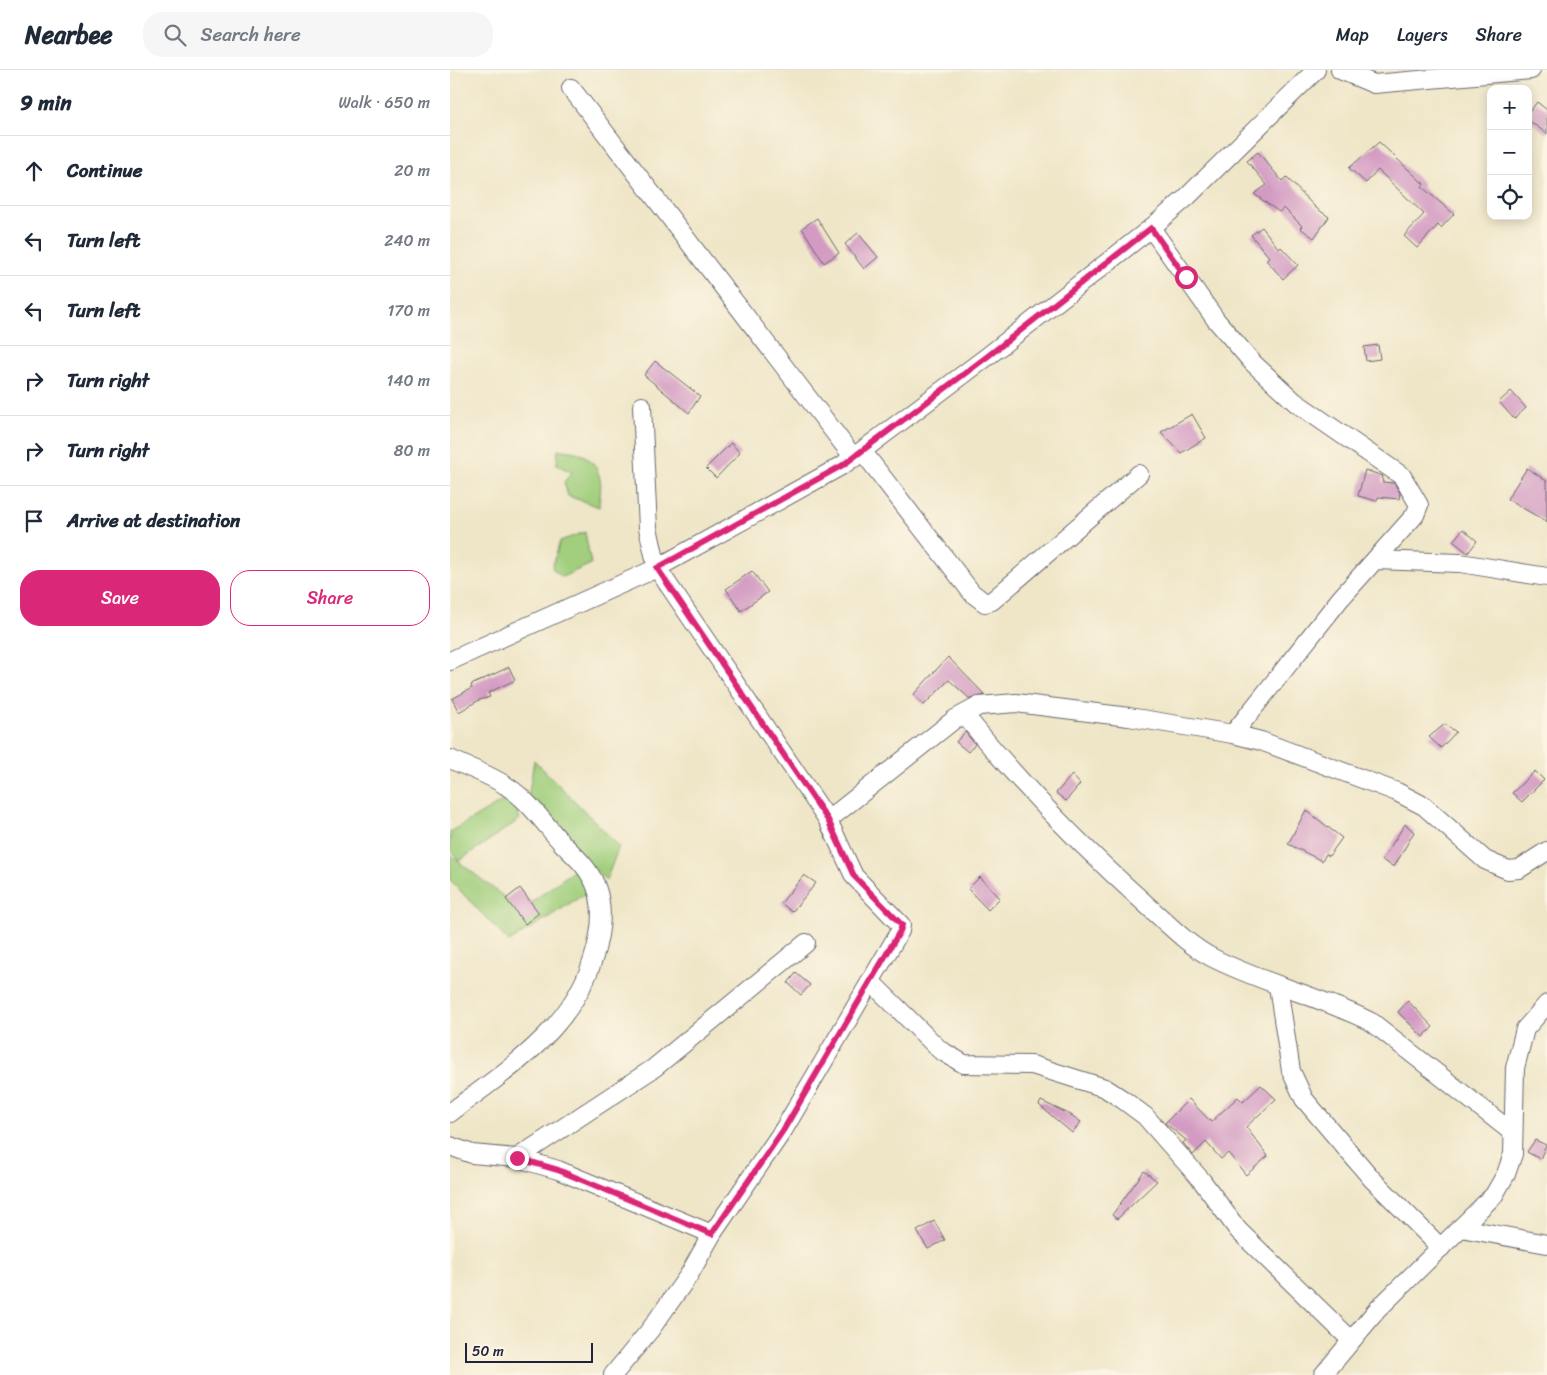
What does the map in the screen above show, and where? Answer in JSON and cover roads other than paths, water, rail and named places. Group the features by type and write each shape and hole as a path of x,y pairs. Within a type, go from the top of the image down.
{"street":[{"path":"450,661 657,568 858,455 1151,228 1186,198 1316,70"},
{"path":"1340,70 1374,84 1531,70"},
{"path":"571,88 858,455 972,593 985,603 992,601 1139,474"},
{"path":"1151,228 1216,320 1253,362 1295,402 1402,476 1419,504 1415,515 1340,599 1233,734"},
{"path":"613,1375 656,1322 689,1275 712,1234 784,1129 902,925 854,876 828,820 657,568 648,528 642,406"},
{"path":"1375,560 1460,563 1547,577"},
{"path":"961,717 979,706 1016,703 1233,734 1262,741 1397,792 1415,801 1424,806 1486,860 1496,866 1508,870 1519,869 1547,851"},
{"path":"828,820 955,718 967,718 1006,766 1111,873 1186,939 1210,957 1278,986 1350,1011 1373,1023 1512,1133"},
{"path":"450,759 507,786 521,798 589,873 598,894 602,920 595,957 583,988 566,1013 546,1036 516,1063 450,1113"},
{"path":"517,1158 654,1068 806,943"},
{"path":"870,981 940,1050 964,1064 1032,1066 1105,1088 1145,1116 1202,1181 1238,1230 1284,1278 1351,1340"},
{"path":"1278,986 1291,1071 1304,1099 1372,1179 1441,1248"},
{"path":"1323,1375 1377,1310 1494,1195 1506,1174 1513,1154 1514,1068 1525,1029 1547,1004"},
{"path":"450,1146 472,1154 517,1158 567,1174 712,1234"},
{"path":"1461,1228 1547,1244"}]}
